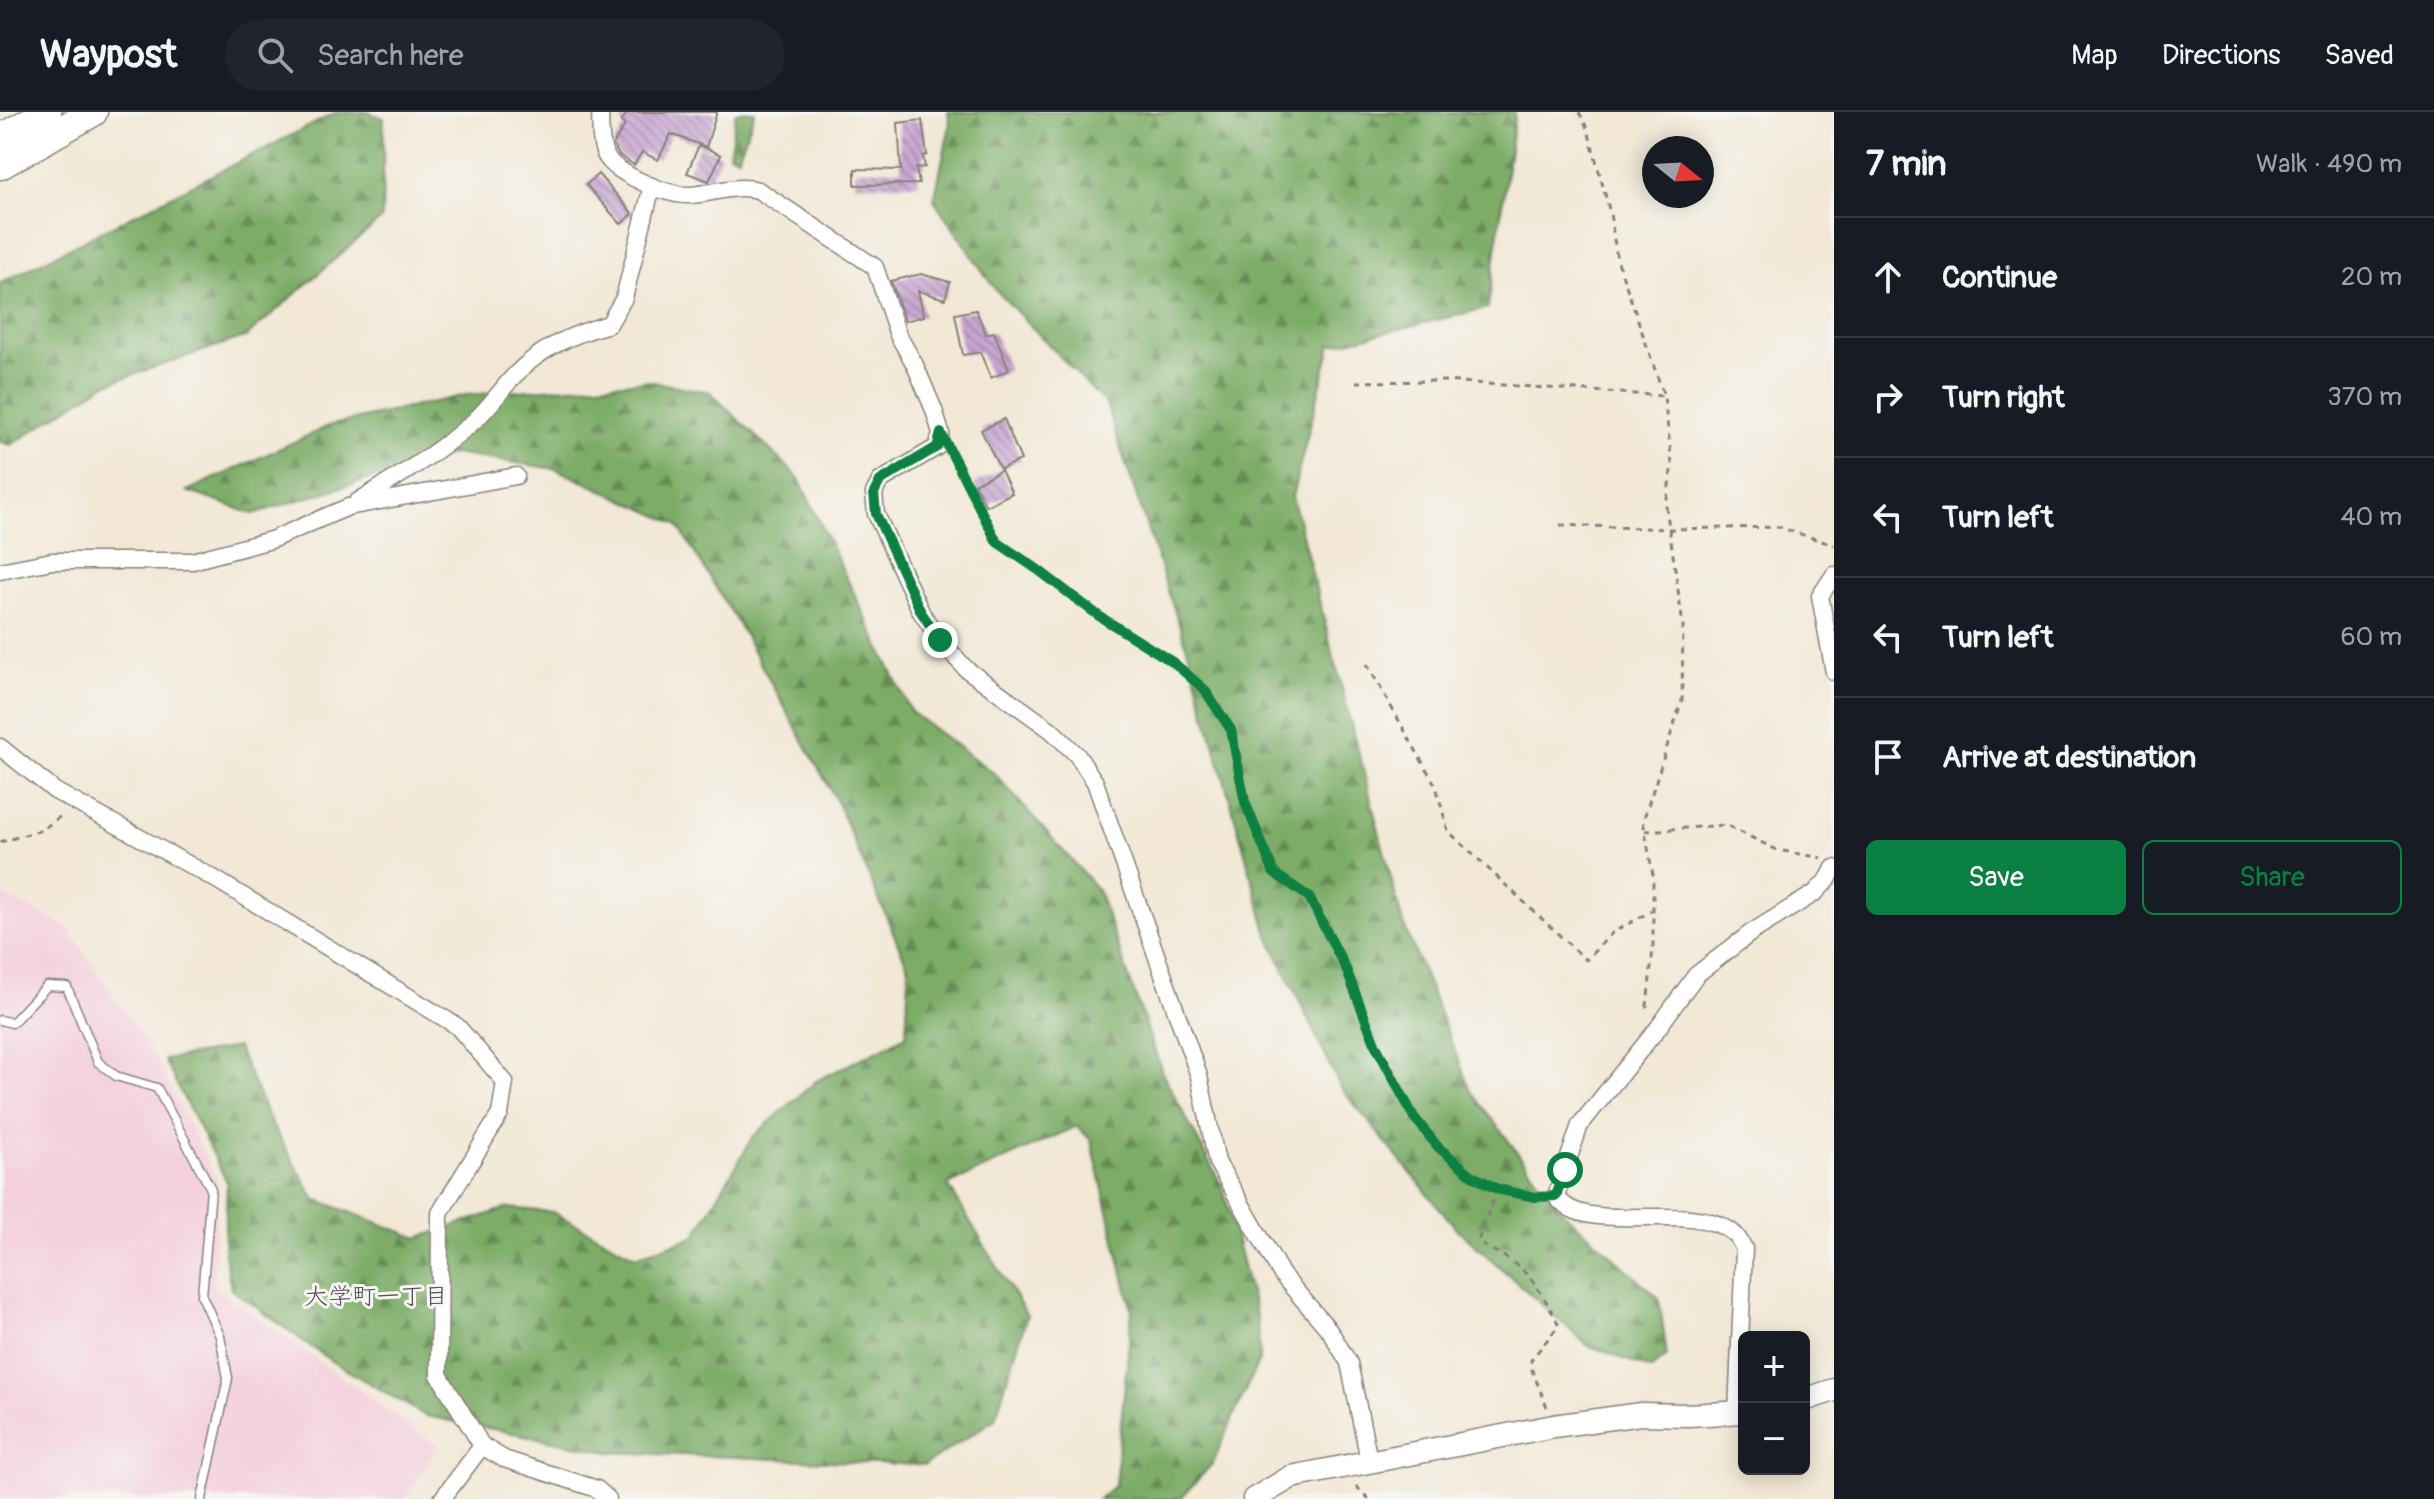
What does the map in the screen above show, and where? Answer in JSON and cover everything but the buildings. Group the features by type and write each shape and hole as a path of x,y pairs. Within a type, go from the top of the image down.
{"highway":[{"path":"0,139 47,112"},
{"path":"0,165 93,112"}],"street":[{"path":"600,112 602,147 606,158 618,168 669,193 687,195 746,187 758,190 875,267 898,335 915,365 941,433 937,447 880,481 874,493 876,514 921,612 940,640 966,669 1051,730 1077,755 1095,782 1199,1076 1217,1162 1282,1275 1330,1331 1349,1363 1369,1460"},
{"path":"0,571 52,561 192,561 271,540 348,507 463,431 540,352 609,324 624,298 652,186"},
{"path":"348,507 516,476"},
{"path":"1834,575 1820,596 1834,672"},
{"path":"0,747 55,791 215,879 457,1026 505,1082 500,1114 440,1213 439,1375 482,1446 504,1459 597,1489 608,1499"},
{"path":"1741,1403 1744,1248 1735,1233 1714,1222 1694,1218 1589,1215 1562,1206 1556,1196 1580,1125 1696,975 1752,932 1815,893 1834,868"},
{"path":"1810,1398 1834,1390"},
{"path":"1254,1499 1291,1477 1554,1426 1641,1414 1738,1413"},
{"path":"442,1499 482,1446"}],"lane":[{"path":"0,1020 12,1023 47,986 67,987 98,1062 116,1076 157,1088 211,1189 202,1296 220,1336 228,1378 202,1499"}],"path":[{"path":"1579,112 1588,130 1610,213 1617,259 1664,396 1672,464 1666,506 1683,625 1682,700 1643,821 1653,875 1653,949 1647,1006 1658,1028"},
{"path":"1356,382 1444,381 1664,396"},
{"path":"941,433 997,542 1099,616 1174,663 1204,689 1231,730 1245,802 1274,873 1309,897 1346,969 1376,1046 1414,1117 1438,1147 1473,1176 1497,1189 1535,1197 1556,1196"},
{"path":"1560,525 1669,529 1779,527 1834,545"},
{"path":"1367,664 1436,786 1448,831 1586,960 1612,933 1653,910"},
{"path":"0,842 42,830 78,804"},
{"path":"1645,831 1726,825 1777,850 1834,860"},
{"path":"1497,1189 1479,1238 1480,1244 1526,1270 1542,1292 1559,1325 1531,1360 1554,1426"}],"shaded area":[{"path":"0,894 67,927 154,1055 217,1181 214,1287 438,1446 405,1499 0,1499"}],"green space":[{"path":"337,112 367,112 384,118 382,218 247,336 105,384 11,445 0,442 0,283"},
{"path":"736,112 755,112 738,157 729,154"},
{"path":"948,112 1515,112 1488,308 1331,345 1292,496 1402,920 1471,1091 1560,1209 1659,1298 1667,1356 1651,1369 1587,1345 1456,1228 1340,1087 1268,935 1188,651 1106,404 995,289 934,200 950,125"},
{"path":"647,381 710,392 798,477 911,712 995,774 1098,890 1163,1074 1223,1188 1257,1319 1260,1358 1212,1464 1180,1499 1099,1499 1115,1485 1132,1311 1091,1140 1077,1126 948,1185 1027,1316 995,1419 925,1465 609,1452 426,1416 331,1361 231,1289 224,1250 227,1182 164,1060 237,1047 273,1127 315,1199 418,1238 507,1208 553,1212 635,1256 694,1237 753,1137 816,1081 906,1036 909,969 835,798 740,627 677,524 556,469 453,454 253,514 187,491 331,425 466,395"}],"district":[{"name":"大学町一丁目","path":"376,1296"}],"route":[{"path":"940,640 921,612 876,514 874,493 880,481 937,447 941,433 997,542 1099,616 1174,663 1204,689 1231,730 1245,802 1274,873 1309,897 1346,969 1376,1046 1414,1117 1438,1147 1473,1176 1497,1189 1535,1197 1556,1196 1565,1170"}]}
